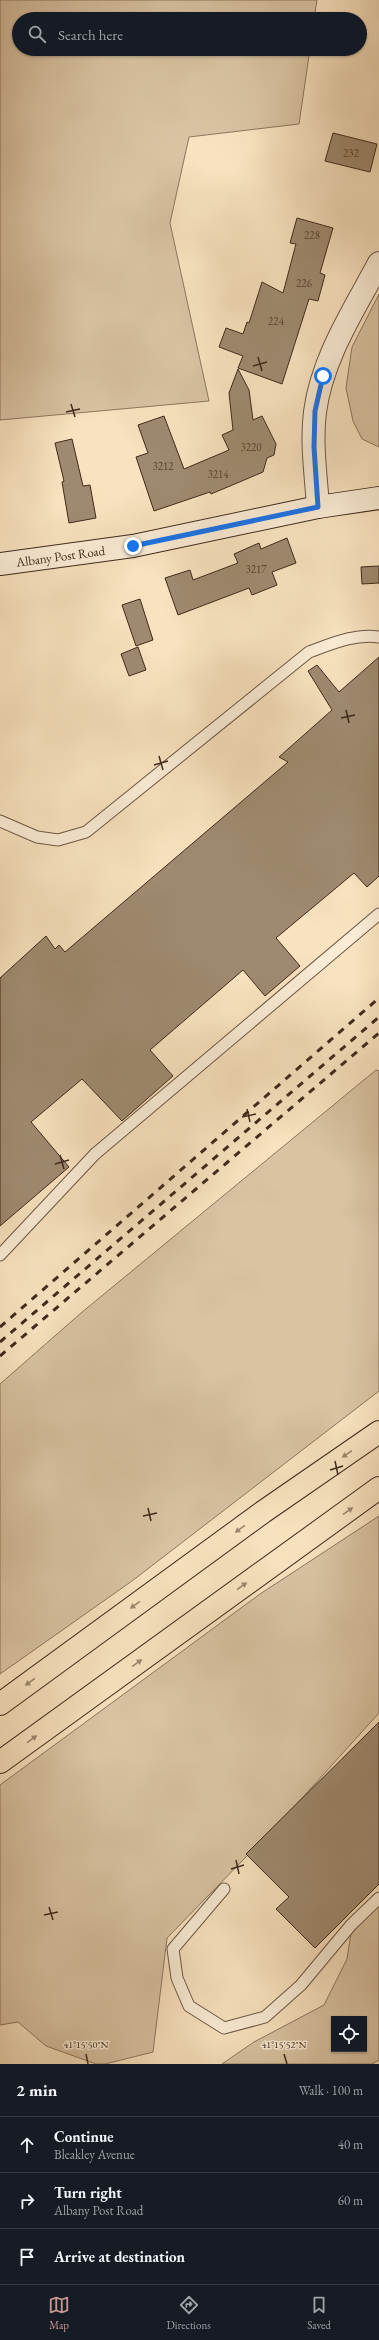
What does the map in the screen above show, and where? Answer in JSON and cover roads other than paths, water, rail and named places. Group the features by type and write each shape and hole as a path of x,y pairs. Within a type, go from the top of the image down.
{"highway":[{"path":"0,1704 263,1512 379,1432"},
{"path":"0,1762 379,1488"}],"main road":[{"path":"318,507 314,440 315,411 323,376 335,344 379,263"},
{"name":"Albany Post Road","path":"0,564 133,546 318,507 379,498"}],"lane":[{"path":"0,821 37,837 58,840 86,832 309,652 368,635 379,637"},
{"path":"0,1255 95,1154 379,914"},
{"path":"224,1889 173,1949 177,1978 189,2006 224,2028 265,2017 302,1985 351,1925 379,1898"}],"railway":[{"path":"0,1327 379,998"},
{"path":"0,1342 379,1017"},
{"path":"0,1356 379,1033"}]}
